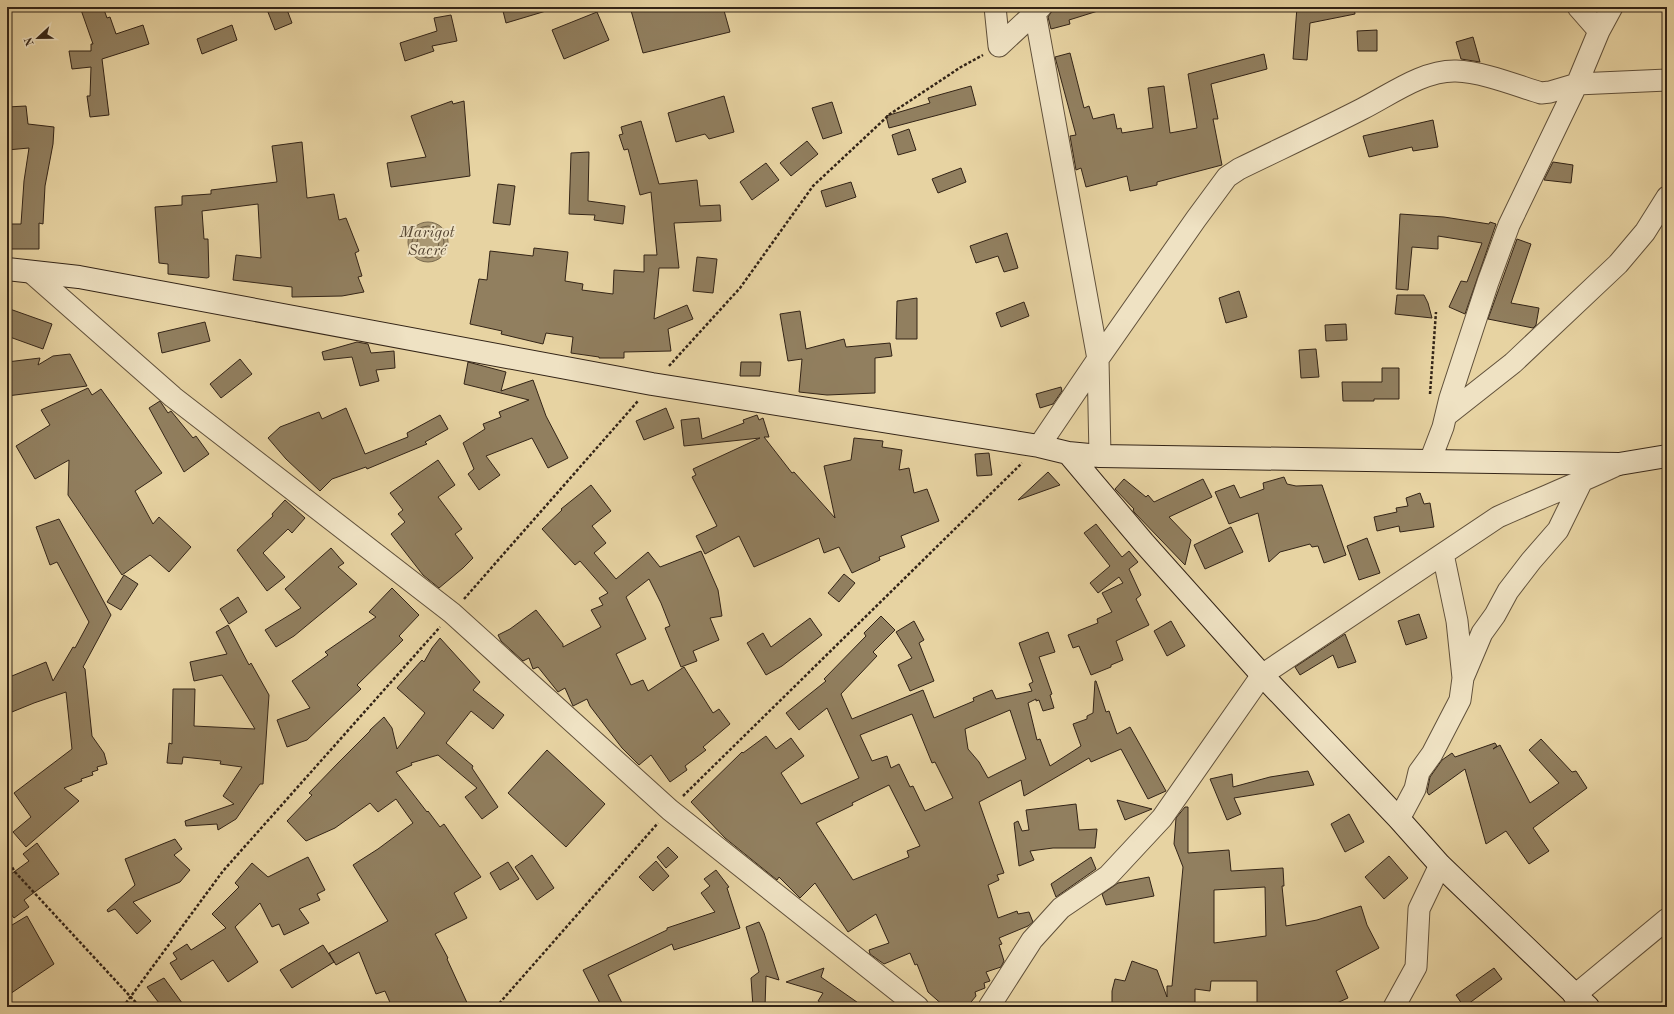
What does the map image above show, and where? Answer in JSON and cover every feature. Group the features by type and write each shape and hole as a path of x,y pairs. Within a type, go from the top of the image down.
{"main road":[{"path":"7,269 79,277 652,384 1039,446 1068,453 1100,456 1619,464 1667,456"},
{"path":"1068,453 1144,543 1262,675 1399,819 1440,865 1581,1001"}],"street":[{"path":"995,7 999,46"},
{"path":"1578,7 1599,32"},
{"path":"1430,461 1447,415 1488,282 1509,225 1577,84 1599,32 1612,7"},
{"path":"999,46 1037,9"},
{"path":"1037,9 1098,359 1100,456"},
{"path":"1039,446 1098,359 1227,177 1239,169 1362,109 1405,85 1438,73 1456,71 1470,73 1541,93 1550,92 1577,84 1667,80"},
{"path":"1447,415 1513,363 1618,264 1645,232 1667,197"},
{"path":"32,272 173,397 452,613 670,810 918,1007"},
{"path":"989,1007 1037,934 1061,908 1108,876 1162,818 1262,675 1498,517 1540,497 1582,481 1619,464"},
{"path":"1463,678 1482,633 1495,615 1508,591 1531,561 1558,530 1582,481"},
{"path":"1399,819 1415,789 1419,772 1432,754 1460,700 1463,678 1457,621 1442,554"},
{"path":"1394,1007 1416,967 1419,909 1440,865"},
{"path":"1581,1001 1667,919"}],"path":[{"path":"123,1007 223,872 652,384 740,288 814,186 890,114 962,67 999,46"},
{"path":"1430,398 1436,312"},
{"path":"496,1007 670,810 1039,446"},
{"path":"7,859 15,872 140,1007"}],"water":[{"name":"Marigot Sacré","path":"432,222 439,225 445,231 448,242 447,250 439,259 432,262 424,262 417,259 409,250 408,238 411,231 420,223"}],"building":[{"path":"80,7 103,7 107,18 110,17 116,34 143,25 149,44 102,59 109,115 90,117 87,96 90,96 91,67 72,69 69,51 91,51 91,44 93,44"},
{"path":"266,7 286,7 292,23 275,30"},
{"path":"502,7 546,7 546,11 506,23"},
{"path":"630,7 723,7 730,32 643,53"},
{"path":"1053,7 1100,7 1101,10 1069,20 1070,24 1051,29 1048,17"},
{"path":"1297,7 1354,7 1355,14 1310,23 1307,60 1293,59"},
{"path":"597,12 609,40 564,59 552,30"},
{"path":"451,15 457,41 432,46 434,51 405,61 400,43 437,31 434,18"},
{"path":"232,25 237,40 202,54 197,39"},
{"path":"1377,30 1377,51 1358,51 1357,31"},
{"path":"1473,37 1480,62 1461,59 1456,42"},
{"path":"1070,53 1084,108 1089,106 1093,119 1114,114 1117,129 1121,128 1122,133 1153,128 1148,88 1164,86 1170,133 1197,128 1188,74 1264,54 1267,69 1211,84 1218,119 1213,119 1222,165 1157,182 1157,185 1130,191 1127,176 1086,187 1081,168 1076,170 1070,136 1076,135 1055,57"},
{"path":"971,86 976,105 889,128 886,116 930,103 928,98"},
{"path":"724,96 734,132 709,139 705,134 676,142 668,113"},
{"path":"452,101 453,104 464,101 470,176 391,187 387,163 426,157 411,116"},
{"path":"832,102 842,133 823,139 812,108"},
{"path":"26,106 28,124 54,127 53,144 45,186 43,224 39,223 39,249 7,249 7,224 21,224 24,181 29,148 7,150 7,107"},
{"path":"1433,120 1438,147 1413,151 1412,147 1369,157 1363,136"},
{"path":"641,121 659,184 697,180 700,206 720,205 721,221 674,223 679,268 659,268 654,319 687,305 693,319 668,329 671,351 624,352 624,358 599,358 571,353 573,337 546,333 543,344 501,334 502,331 470,324 479,279 487,280 490,251 533,256 534,248 568,252 565,281 583,284 582,290 613,294 614,270 644,272 644,255 657,255 651,192 640,195 628,149 624,150 619,135 623,134 621,127"},
{"path":"909,129 916,150 898,155 892,135"},
{"path":"807,141 818,154 791,176 780,163"},
{"path":"302,142 307,198 334,194 339,220 346,218 359,251 355,253 362,276 358,277 364,292 342,296 292,297 292,287 233,280 236,255 261,258 258,204 202,211 204,239 208,239 209,277 168,274 168,264 159,263 155,207 182,205 182,196 211,194 211,190 277,182 272,146"},
{"path":"589,152 588,201 625,206 623,224 594,220 595,215 569,214 571,153"},
{"path":"1553,162 1573,165 1571,183 1544,180"},
{"path":"766,163 779,180 752,200 740,182"},
{"path":"961,168 966,182 938,193 932,179"},
{"path":"851,182 856,197 826,207 821,191"},
{"path":"498,184 515,186 510,225 493,223"},
{"path":"1400,214 1444,217 1496,224 1465,314 1449,307 1461,281 1467,282 1482,243 1438,236 1438,249 1412,247 1408,290 1396,289"},
{"path":"1007,233 1018,268 1004,272 998,256 976,263 970,246"},
{"path":"1517,239 1531,244 1511,303 1539,308 1536,325 1533,328 1488,319"},
{"path":"697,257 717,259 713,293 693,291"},
{"path":"1239,291 1247,317 1226,323 1219,298"},
{"path":"1397,295 1424,295 1432,318 1395,314"},
{"path":"917,298 917,339 896,339 897,301"},
{"path":"1024,302 1029,316 1001,327 996,313"},
{"path":"7,308 52,324 43,349 7,336"},
{"path":"800,311 806,349 844,339 846,347 890,343 892,356 875,358 875,393 827,395 799,392 802,359 788,361 780,314"},
{"path":"205,322 210,341 162,353 158,333"},
{"path":"1346,324 1347,340 1326,341 1325,325"},
{"path":"357,342 368,344 371,353 394,351 395,368 376,370 379,381 360,386 352,357 324,360 322,352"},
{"path":"1316,349 1319,377 1301,378 1299,350"},
{"path":"70,354 87,386 7,396 7,362 40,358 38,365 53,356"},
{"path":"240,359 252,374 221,398 210,384"},
{"path":"468,362 506,372 501,391 533,380 546,416 568,458 548,468 532,438 486,456 500,475 479,490 468,474 474,469 463,443 485,429 483,424 501,417 499,412 529,400 464,384"},
{"path":"741,362 761,362 760,376 740,376"},
{"path":"1382,368 1399,368 1399,399 1343,401 1342,382 1382,382"},
{"path":"1061,387 1062,391 1053,404 1040,408 1036,394"},
{"path":"88,388 92,395 101,389 162,473 135,491 153,524 159,517 191,547 169,572 150,555 122,575 68,495 69,460 35,479 16,446 50,425 41,410"},
{"path":"160,401 168,413 171,411 193,438 196,436 209,454 184,472 149,408"},
{"path":"346,408 365,454 408,437 407,433 440,415 448,429 425,442 427,444 367,469 366,467 332,479 320,491 286,459 268,438 280,427 319,412 322,419"},
{"path":"666,408 674,428 644,440 636,421"},
{"path":"757,415 759,420 763,418 769,437 764,437 792,473 794,472 835,518 824,466 851,460 854,438 883,441 882,447 902,450 899,470 909,468 914,493 927,489 939,521 901,536 905,547 879,557 880,560 852,573 839,547 824,553 819,538 754,567 739,536 705,554 696,536 717,526 692,477 696,475 693,469 760,438 684,446 681,420 699,418 702,439 744,423 743,420"},
{"path":"989,453 992,475 977,476 975,454"},
{"path":"438,460 455,485 438,497 462,529 455,534 473,558 439,588 423,575 391,534 405,522 398,514 403,510 390,493"},
{"path":"1048,472 1060,485 1018,500"},
{"path":"1284,477 1287,484 1296,486 1322,485 1346,555 1324,563 1318,546 1312,547 1310,544 1280,552 1269,562 1258,513 1229,524 1215,492 1234,485 1240,498 1264,489 1263,483"},
{"path":"1124,479 1146,497 1148,495 1154,502 1203,479 1212,497 1169,517 1191,540 1185,565 1134,512 1134,509 1115,489"},
{"path":"591,485 611,511 592,526 606,543 594,553 616,579 648,552 660,567 701,551 718,590 722,616 710,618 719,640 693,651 697,661 681,667 665,628 670,626 649,579 626,597 646,639 616,654 631,685 643,680 648,691 684,667 713,713 719,709 730,724 703,747 706,750 685,766 687,770 670,782 651,755 639,765 622,748 590,706 587,699 573,706 565,688 558,692 538,667 533,669 529,658 523,661 501,641 498,635 510,629 536,610 563,644 563,647 601,627 591,610 603,605 599,598 608,593 580,561 575,565 542,529 562,510 561,509"},
{"path":"1420,493 1424,504 1430,503 1434,527 1400,532 1399,526 1377,531 1374,517 1397,512 1396,508 1408,506 1406,498"},
{"path":"285,500 305,518 292,533 288,529 263,553 285,577 267,591 237,550 273,516 272,514"},
{"path":"59,519 111,615 83,667 85,669 92,736 104,753 107,764 97,767 98,770 92,772 93,775 81,779 82,781 64,788 79,801 26,847 13,832 31,817 14,793 72,749 66,692 7,714 7,678 46,662 53,681 73,647 75,648 89,622 57,562 50,565 36,527"},
{"path":"1096,524 1122,557 1129,551 1138,562 1129,569 1141,595 1136,599 1149,625 1116,641 1123,660 1111,665 1111,667 1091,675 1079,646 1073,648 1068,635 1098,623 1097,619 1112,612 1102,593 1123,583 1119,577 1098,593 1090,583 1110,566 1084,533"},
{"path":"1231,527 1243,552 1205,569 1194,545"},
{"path":"1367,538 1380,573 1359,580 1347,546"},
{"path":"331,548 344,563 338,567 357,584 294,636 276,647 265,630 301,608 285,589"},
{"path":"844,574 855,583 839,602 828,593"},
{"path":"124,575 138,584 121,610 107,602"},
{"path":"392,588 419,615 399,636 403,640 357,685 361,689 307,740 287,747 277,720 310,708 292,681 328,655 325,652 376,617 369,612"},
{"path":"238,597 247,612 229,624 220,609"},
{"path":"1419,614 1427,638 1406,645 1398,621"},
{"path":"881,616 895,630 873,652 877,656 841,694 852,719 923,690 934,718 974,701 973,698 992,690 996,699 1032,691 1029,684 1033,682 1019,643 1048,632 1055,652 1039,657 1052,694 1050,695 1054,708 1043,711 1039,700 1036,701 1036,699 1028,703 1037,740 1040,739 1050,766 1081,746 1073,724 1087,719 1087,716 1093,713 1096,681 1106,712 1109,711 1117,734 1130,727 1166,791 1148,799 1121,749 1091,762 1089,758 1024,796 1021,780 979,802 1004,873 997,875 999,880 988,885 998,918 1017,911 1018,914 1029,912 1033,922 1028,926 999,938 1002,944 999,945 1004,961 1001,967 986,972 990,981 984,983 985,988 975,992 976,996 967,1007 945,1007 928,992 917,964 915,965 910,953 884,964 870,954 869,950 889,943 876,914 848,932 815,883 800,898 779,877 777,880 725,838 691,802 742,752 743,753 766,736 776,749 791,738 804,756 781,773 801,804 859,778 827,708 799,730 786,713 826,681 824,679 866,636 864,633","holes":["1010,710 1026,759 988,778 979,762 968,749 965,729","912,714 932,763 935,762 953,798 925,811 913,786 910,787 899,764 891,768 887,756 872,761 860,735","889,785 920,846 907,851 909,857 853,880 816,823 853,805 852,803"]},
{"path":"810,618 822,635 782,666 766,675 747,643 763,633 771,647"},
{"path":"914,621 924,640 919,643 934,681 910,691 898,665 912,658 896,632"},
{"path":"1171,621 1185,646 1167,656 1154,631"},
{"path":"228,625 249,665 251,663 269,695 263,784 260,784 236,819 218,830 217,824 186,826 185,821 234,804 223,796 242,767 220,764 221,761 183,757 182,764 167,763 169,743 172,744 173,689 195,689 194,726 255,729 222,675 194,681 190,662 227,654 216,632"},
{"path":"1345,634 1356,662 1338,668 1333,655 1300,675 1295,667"},
{"path":"440,638 480,682 473,690 504,715 493,729 471,711 446,743 473,766 472,768 498,807 482,819 465,797 477,788 438,755 411,763 412,765 396,772 440,827 444,824 481,877 454,893 467,918 435,934 448,958 447,959 469,1007 392,1007 385,991 376,994 359,952 336,965 329,953 388,921 353,865 378,849 413,823 396,799 378,812 370,803 335,828 306,841 287,821 312,795 309,793 384,717 392,728 397,749 425,713 397,688 422,660 424,662"},
{"path":"1541,739 1572,772 1576,771 1587,788 1533,828 1549,851 1529,864 1506,831 1486,844 1465,769 1429,795 1427,792 1430,777 1442,760 1452,753 1455,757 1495,743 1497,746 1493,749 1500,745 1530,803 1559,783 1529,750"},
{"path":"547,750 605,804 566,847 508,793"},
{"path":"1308,771 1314,785 1234,798 1241,814 1227,820 1210,779 1232,774 1233,787 1270,777"},
{"path":"1117,800 1152,809 1125,820"},
{"path":"1076,804 1079,830 1097,829 1095,848 1053,848 1030,851 1034,860 1019,866 1014,823 1018,821 1022,831 1029,830 1026,810"},
{"path":"1185,807 1188,807 1188,853 1229,850 1231,871 1283,868 1284,886 1282,886 1286,926 1317,920 1361,906 1367,925 1379,948 1336,971 1348,998 1328,1007 1266,1007 1266,1005 1257,1005 1257,981 1211,981 1210,991 1195,989 1195,1007 1112,1007 1112,991 1115,979 1125,981 1132,961 1157,970 1167,997 1167,986 1172,986 1183,867 1174,844 1176,818","holes":["1265,887 1266,936 1214,943 1214,890"]},
{"path":"1349,814 1364,842 1345,852 1331,824"},
{"path":"175,839 182,849 174,855 190,870 180,882 133,902 151,921 137,934 115,909 108,912 107,910 135,885 125,859"},
{"path":"37,843 59,874 24,900 29,907 14,918 7,909 7,877 29,861 23,854"},
{"path":"668,847 678,857 666,868 657,857"},
{"path":"532,855 554,888 537,900 515,867"},
{"path":"1389,856 1408,878 1384,899 1365,877"},
{"path":"308,857 325,890 317,894 320,900 299,909 309,923 284,935 279,924 272,927 260,903 235,927 258,962 228,982 213,960 181,980 170,963 177,959 173,953 187,944 191,950 226,928 212,914 239,887 235,883 252,863 268,877"},
{"path":"1091,857 1096,869 1056,897 1051,884"},
{"path":"656,861 669,876 653,891 639,877"},
{"path":"508,862 519,879 500,890 490,873"},
{"path":"716,870 729,887 727,888 740,928 674,950 672,944 608,975 624,1007 602,1007 583,970 667,930 667,928 715,912 701,893 710,886 704,879"},
{"path":"1149,877 1154,896 1106,905 1102,894 1118,883"},
{"path":"27,916 54,964 7,996 7,928"},
{"path":"759,922 779,980 766,976 765,1007 753,1007 751,978 759,972 746,927"},
{"path":"323,945 334,962 292,988 280,970"},
{"path":"824,968 821,977 864,1007 828,1007 818,1001 823,993 786,982"},
{"path":"1494,968 1502,979 1464,1007 1456,995"},
{"path":"164,978 185,1007 162,1007 147,987"}]}
